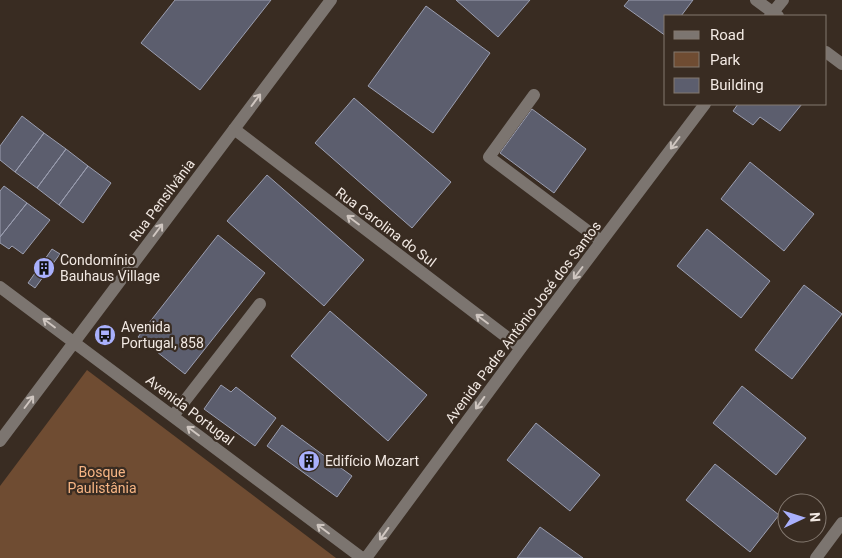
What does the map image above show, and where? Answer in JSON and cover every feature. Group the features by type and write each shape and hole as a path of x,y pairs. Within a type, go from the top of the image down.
{"street":[{"name":"Rua Pensilvânia","path":"0,442 331,0"},
{"path":"756,0 774,15 783,0"},
{"path":"827,53 842,64"},
{"path":"534,96 489,157 602,241"},
{"name":"Avenida Padre Antônio José dos Santos","path":"366,558 704,105"},
{"name":"Rua Carolina do Sul","path":"234,129 521,348"},
{"name":"Avenida Portugal","path":"0,287 362,558"},
{"path":"173,416 260,304"},
{"path":"816,558 842,523"}],"green space":[{"name":"Bosque Paulistânia","path":"87,370 336,558 0,558 0,486"}],"building":[{"path":"175,0 271,0 200,90 141,43"},
{"path":"456,0 530,0 498,37"},
{"path":"629,0 693,0 682,15 664,15 664,35 624,6"},
{"path":"426,6 490,53 433,133 368,86"},
{"path":"354,98 451,182 412,228 315,143"},
{"path":"737,105 801,105 780,131 760,117 753,125 733,111"},
{"path":"532,109 586,149 554,193 500,153"},
{"path":"22,116 44,133 15,172 0,160 0,146"},
{"path":"44,133 66,149 37,188 15,172"},
{"path":"66,149 88,166 59,205 37,188"},
{"path":"750,162 814,214 784,251 721,199"},
{"path":"88,166 111,183 83,223 59,205"},
{"path":"267,175 364,260 324,306 227,221"},
{"path":"4,186 27,203 0,237 0,191"},
{"path":"27,203 50,220 23,254 12,246 9,249 0,243 0,237"},
{"path":"707,229 770,281 741,318 677,266"},
{"path":"218,235 265,273 185,374 138,337"},
{"name":"Condomínio Bauhaus Village","path":"52,249 60,254 35,288 28,283"},
{"path":"804,285 842,314 792,379 755,350"},
{"path":"330,311 427,395 388,441 291,356"},
{"path":"221,385 231,392 236,387 276,418 255,446 204,409"},
{"path":"742,386 806,438 776,475 713,423"},
{"path":"536,423 600,475 570,511 507,460"},
{"name":"Edifício Mozart","path":"282,425 352,476 337,497 267,446"},
{"path":"715,464 777,513 777,518 750,552 686,500"},
{"path":"540,527 583,558 517,558"}],"place":[{"name":"Condomínio Bauhaus Village","path":"44,268"},
{"name":"Avenida Portugal, 858","path":"105,335"},
{"name":"Edifício Mozart","path":"309,461"}]}
